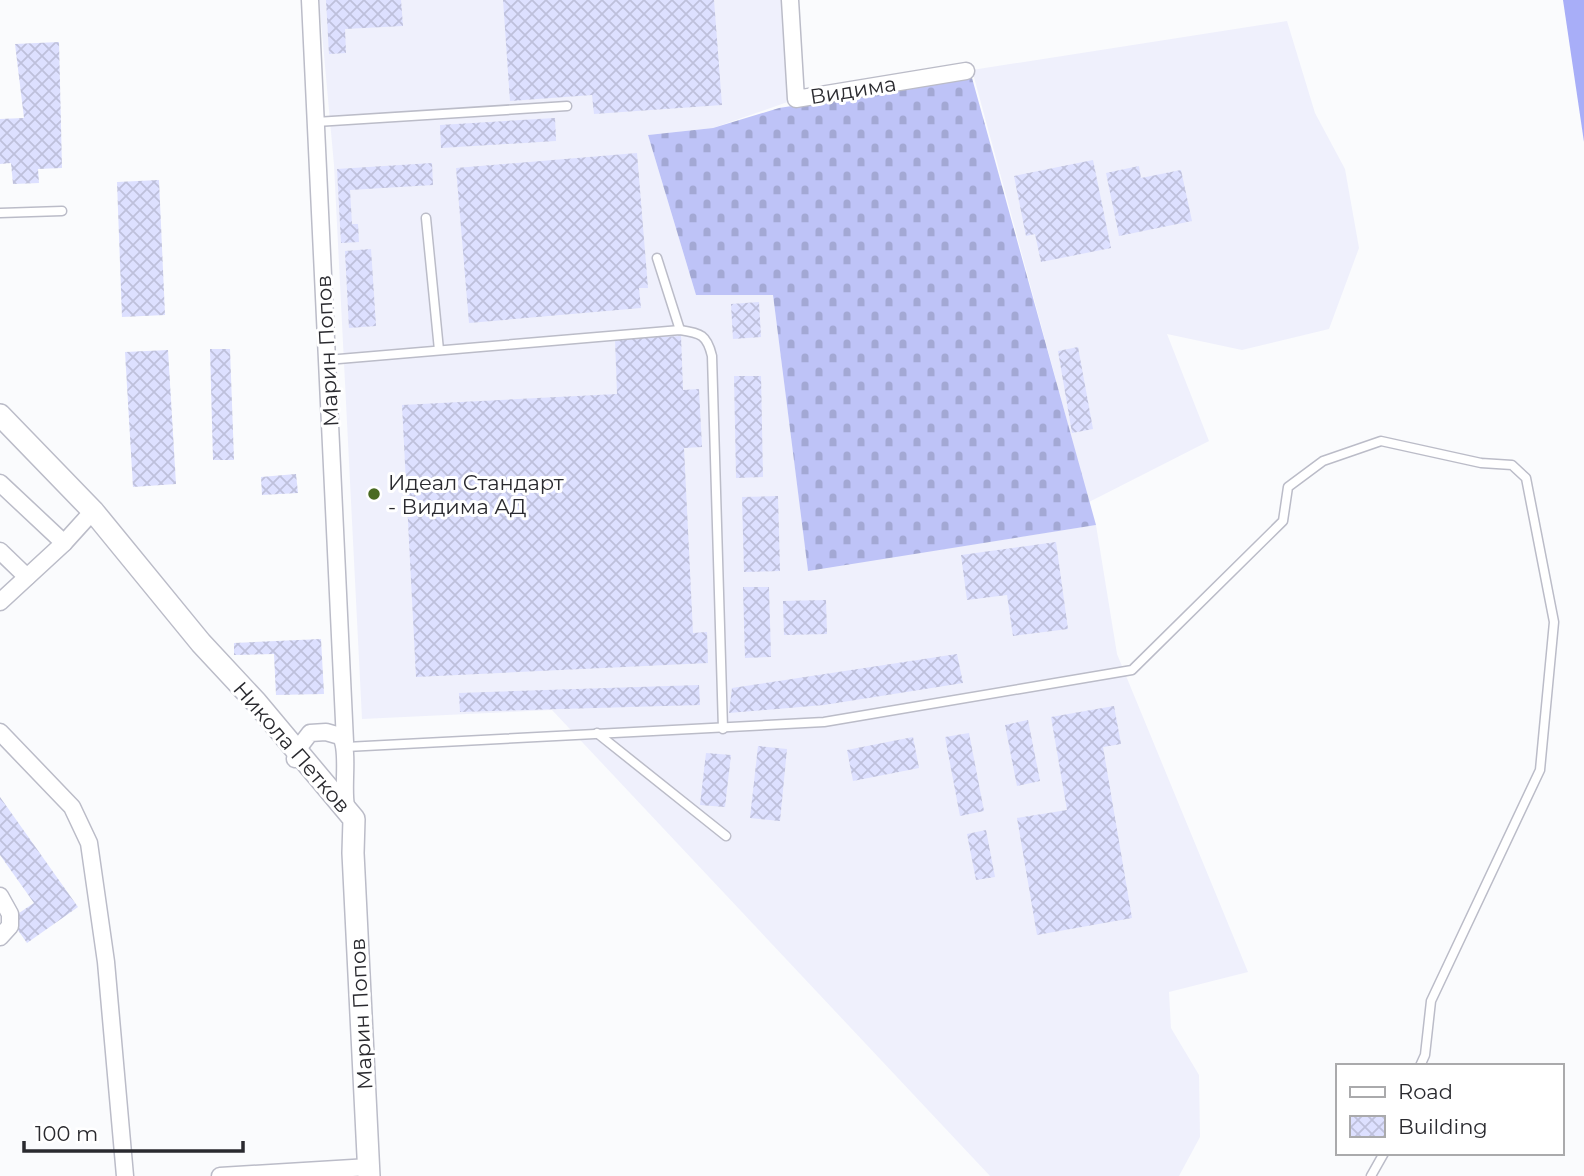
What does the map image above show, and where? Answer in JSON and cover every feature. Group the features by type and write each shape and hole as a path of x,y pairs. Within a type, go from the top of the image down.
{"main road":[{"name":"Никола Петков","path":"0,415 93,511 201,643 246,710 296,757 315,780 343,823 353,853"},
{"name":"Никола Петков","path":"315,780 345,806 354,819 353,853"},
{"name":"Марин Попов","path":"353,853 369,1172"}],"street":[{"name":"Марин Попов","path":"310,0 346,745"},
{"name":"Видима","path":"790,0 796,99 966,71"},
{"path":"0,483 64,543"},
{"path":"0,602 64,543 93,511"},
{"path":"0,551 27,577"},
{"path":"318,732 343,702"},
{"path":"0,732 72,807 89,843 106,962 125,1176"},
{"path":"296,757 310,733 334,733 346,745 345,806"},
{"path":"315,780 344,768"},
{"path":"0,896 10,914 10,926 0,937"},
{"path":"220,1176 369,1172"}],"lane":[{"path":"316,122 567,106"},
{"path":"0,214 62,211"},
{"path":"426,218 439,350"},
{"path":"657,258 680,330"},
{"path":"327,360 680,330 702,333 708,341 712,356 723,729"},
{"path":"346,745 723,729 824,722 1132,670 1283,521 1289,488 1323,461 1381,441 1481,463 1512,465 1525,478 1554,622 1540,770 1432,1002 1425,1055 1421,1064"},
{"path":"597,733 726,836"},
{"path":"1371,1176 1383,1155"}],"shaded area":[{"path":"319,0 790,0 796,99 713,128 648,135 696,295 773,295 808,570 1096,525 1117,654 1248,972 1169,992 1171,1028 1199,1075 1200,1137 1179,1176 990,1176 552,710 362,719 334,165"},
{"path":"1563,0 1584,0 1584,142"},
{"path":"1287,21 1315,113 1345,169 1359,248 1329,329 1242,350 1167,334 1209,441 1089,502 972,70"}],"green space":[{"path":"972,78 1096,525 808,571 773,295 696,295 648,135 713,128 779,108"}],"building":[{"path":"326,0 401,0 403,26 345,29 346,53 329,54"},
{"path":"503,0 714,0 722,105 594,114 592,95 510,101"},
{"path":"59,42 62,168 38,169 39,183 13,184 11,163 0,164 0,119 24,118 15,44"},
{"path":"555,118 556,141 441,148 440,125"},
{"path":"637,153 648,288 639,288 641,308 469,323 456,168"},
{"path":"1093,160 1111,248 1041,262 1035,234 1026,236 1014,176"},
{"path":"432,163 433,185 350,190 352,224 358,224 359,242 341,243 337,169"},
{"path":"1139,166 1141,178 1181,170 1192,221 1119,236 1106,173"},
{"path":"159,180 165,315 122,317 117,182"},
{"path":"371,249 376,326 349,328 345,251"},
{"path":"759,302 761,337 733,339 731,304"},
{"path":"681,336 683,390 699,389 702,447 684,448 693,633 707,632 708,663 416,677 402,405 617,394 615,339"},
{"path":"1078,347 1093,429 1072,433 1058,351"},
{"path":"210,349 230,349 234,460 213,460"},
{"path":"168,350 176,484 133,487 125,352"},
{"path":"734,376 761,376 763,477 736,478"},
{"path":"296,474 298,493 262,495 261,477"},
{"path":"778,496 780,571 744,572 742,497"},
{"path":"1056,542 1068,629 1013,636 1007,595 967,600 961,555"},
{"path":"743,587 769,587 771,657 745,658"},
{"path":"826,600 827,634 784,635 783,601"},
{"path":"321,639 324,694 276,695 274,654 234,655 234,643"},
{"path":"957,654 963,683 824,705 729,713 732,688"},
{"path":"699,685 700,705 460,712 459,693"},
{"path":"1114,706 1121,744 1103,747 1132,918 1037,935 1017,818 1067,810 1051,717"},
{"path":"1028,720 1040,781 1017,786 1005,725"},
{"path":"969,733 984,811 960,816 945,737"},
{"path":"913,737 919,768 853,781 847,750"},
{"path":"758,746 787,749 780,821 750,818"},
{"path":"706,753 731,755 725,807 700,805"},
{"path":"0,797 78,907 27,943 10,919 34,903 0,855"},
{"path":"986,830 995,877 976,880 967,834"}],"place":[{"name":"Идеал Стандарт - Видима АД","path":"374,494"}]}
